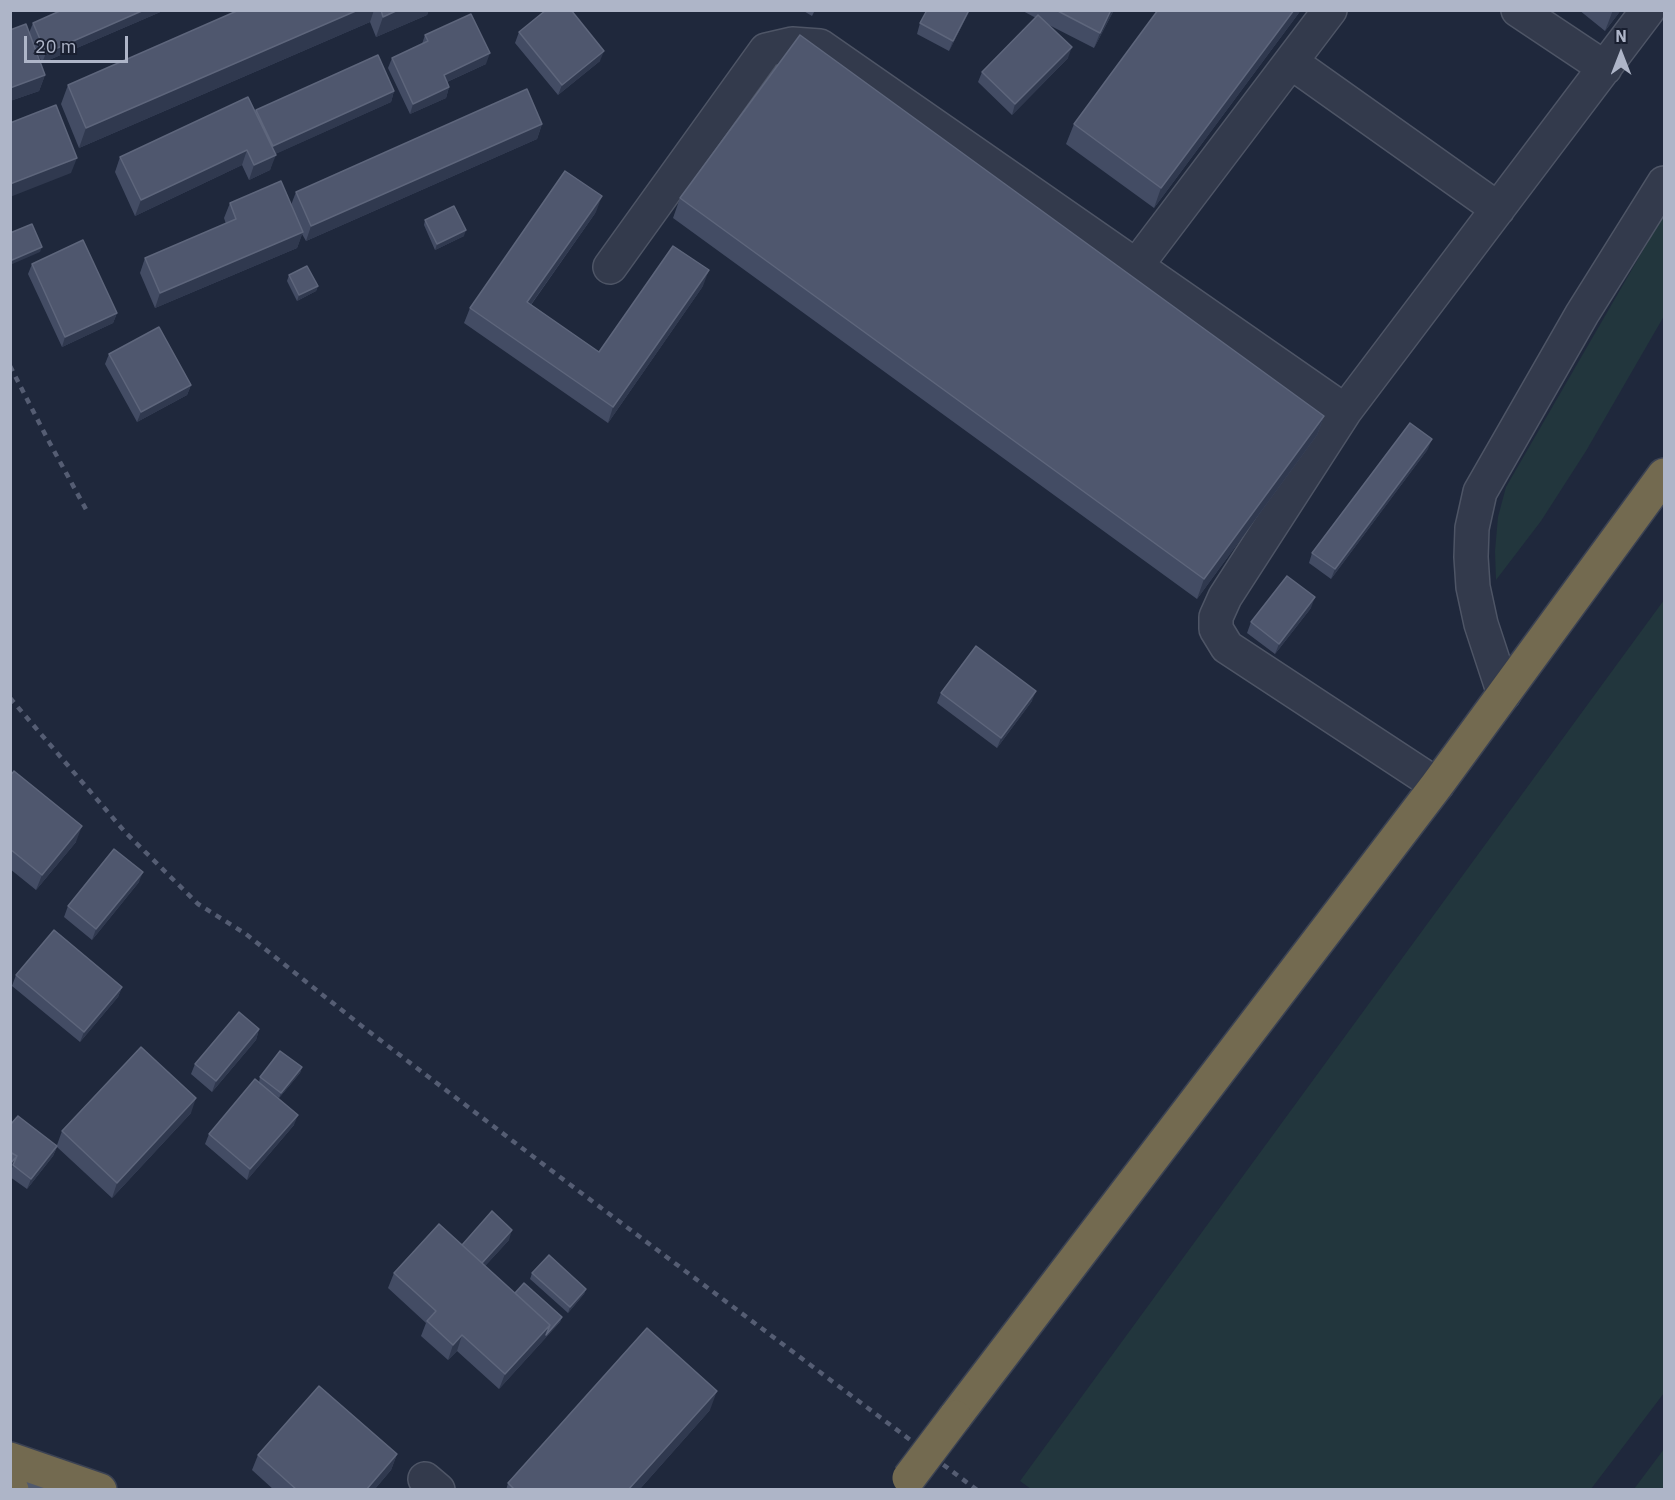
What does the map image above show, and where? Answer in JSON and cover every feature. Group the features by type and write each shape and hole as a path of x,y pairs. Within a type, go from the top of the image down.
{"highway":[{"path":"904,1484 1437,785 1665,475"},
{"path":"10,1459 100,1490"}],"main road":[{"path":"10,1467 39,1490"}],"lane":[{"path":"1136,266 1330,10"},
{"path":"1518,10 1605,68"},
{"path":"1437,785 1227,647 1216,629 1216,617 1225,597 1345,411 1648,10"},
{"path":"610,267 766,50 792,44 820,46 1345,411"},
{"path":"1291,62 1498,209"},
{"path":"1504,694 1481,624 1473,587 1472,528 1480,492 1582,314 1665,183"}],"shaded area":[{"path":"1664,214 1664,316 1586,451 1541,521 1496,580 1495,551 1498,517 1506,487"},
{"path":"1664,600 1664,1393 1591,1489 1031,1489 1020,1481"},
{"path":"1664,1449 1664,1489 1634,1489"}],"building":[{"path":"62,10 144,10 46,53 33,23"},
{"path":"239,10 358,10 86,128 68,85"},
{"path":"381,10 398,10 383,17"},
{"path":"546,10 571,10 604,51 562,85 519,32"},
{"path":"927,10 969,10 953,41 920,23"},
{"path":"1056,10 1111,10 1100,33"},
{"path":"1158,10 1294,10 1161,188 1074,124"},
{"path":"471,14 490,53 444,75 449,87 413,104 392,58 428,41 425,35"},
{"path":"1038,15 1072,47 1015,104 982,72"},
{"path":"26,24 45,75 10,88 10,30"},
{"path":"800,35 1324,416 1204,579 680,198"},
{"path":"378,55 394,91 273,146 256,110"},
{"path":"527,89 542,124 311,226 296,192"},
{"path":"248,97 276,155 254,165 247,150 141,200 120,157"},
{"path":"56,105 77,158 10,184 10,123"},
{"path":"565,171 602,196 527,302 599,352 673,246 709,270 613,407 470,308"},
{"path":"281,181 303,232 160,293 145,258 236,219 230,203"},
{"path":"454,206 466,230 437,244 425,220"},
{"path":"32,224 42,247 12,260 10,258 10,233"},
{"path":"83,240 117,313 65,337 32,264"},
{"path":"307,266 318,286 299,295 289,275"},
{"path":"159,327 191,385 141,412 109,354"},
{"path":"1410,423 1432,439 1335,569 1312,553"},
{"path":"1287,576 1315,597 1279,644 1251,622"},
{"path":"976,646 1036,691 1001,738 941,693"},
{"path":"14,771 82,826 42,875 10,849 10,776"},
{"path":"114,849 143,872 96,929 68,906"},
{"path":"54,930 122,987 84,1032 16,975"},
{"path":"239,1012 259,1029 216,1081 195,1064"},
{"path":"141,1047 196,1098 117,1183 62,1131"},
{"path":"280,1051 302,1067 281,1093 260,1077"},
{"path":"255,1079 298,1115 250,1169 209,1134"},
{"path":"18,1116 57,1146 31,1179 13,1165 17,1156 10,1152 10,1125"},
{"path":"10,1152 17,1156 10,1164"},
{"path":"492,1211 512,1230 482,1263 462,1245"},
{"path":"439,1224 550,1325 505,1374 462,1335 453,1345 427,1321 436,1311 394,1273"},
{"path":"549,1255 586,1289 570,1307 532,1273"},
{"path":"524,1283 562,1317 546,1335 550,1325 515,1293"},
{"path":"647,1328 717,1391 628,1490 515,1490 508,1483"},
{"path":"319,1386 397,1454 366,1490 297,1490 258,1455"}],"railway":[{"path":"10,366 88,513"},
{"path":"10,698 125,832 198,904 246,934 363,1027 560,1177 977,1490"}]}
